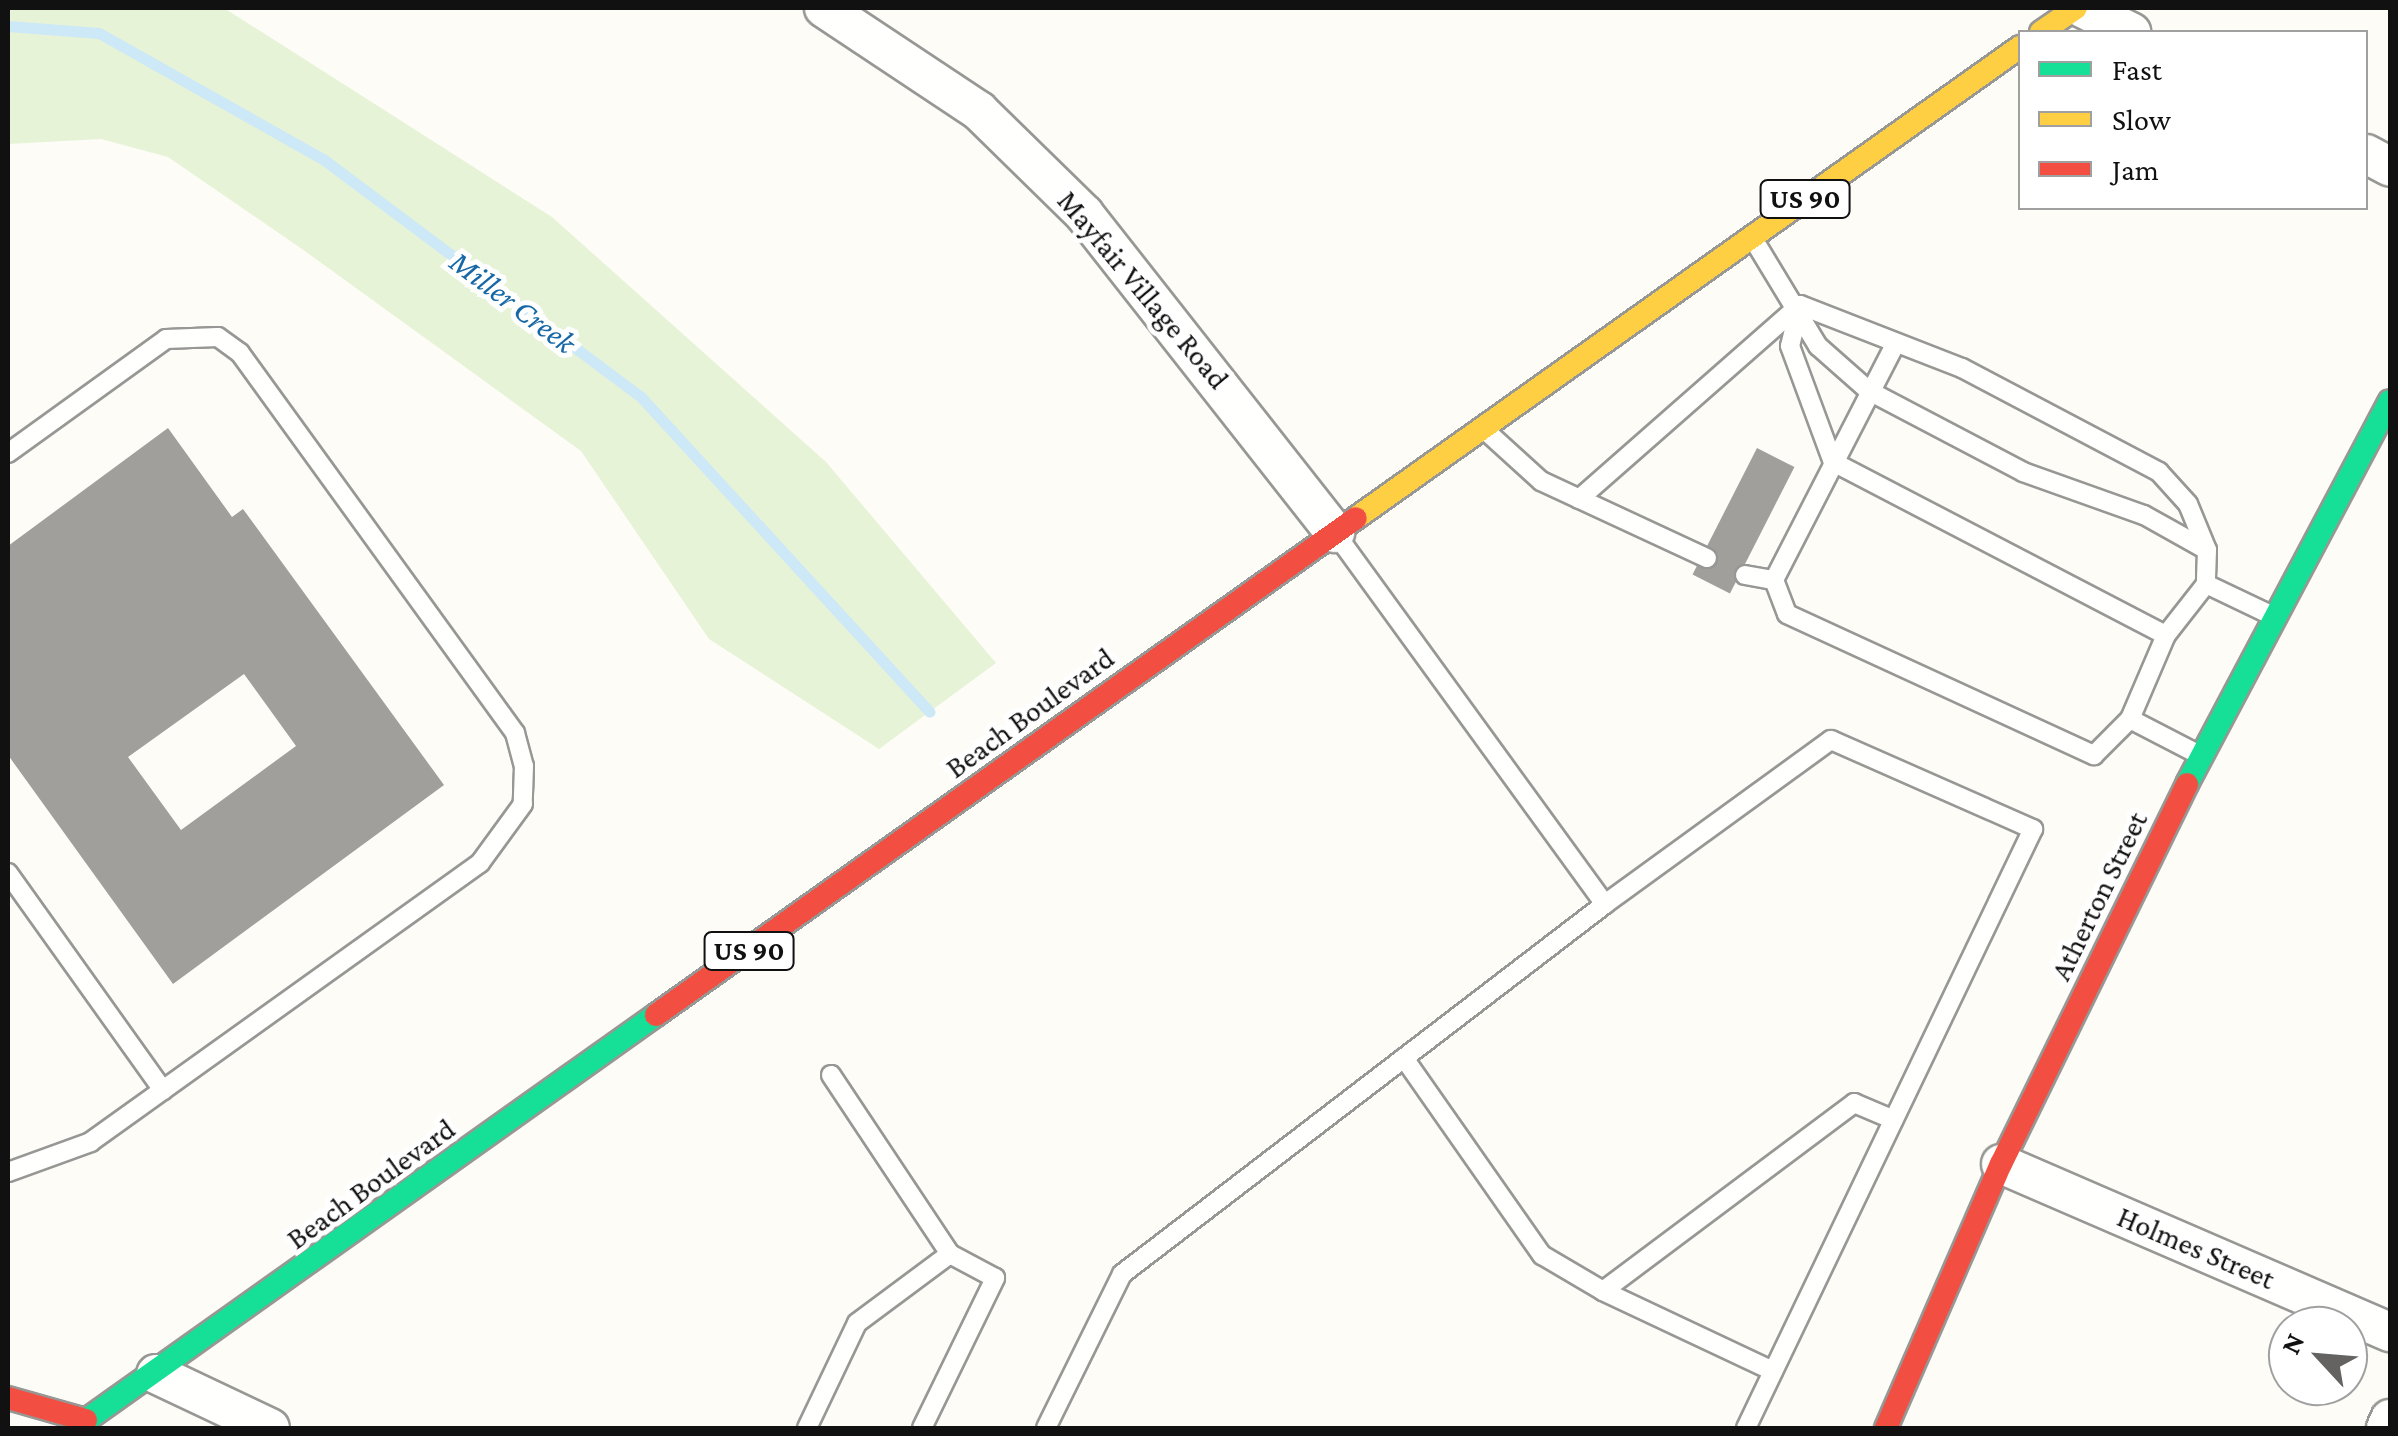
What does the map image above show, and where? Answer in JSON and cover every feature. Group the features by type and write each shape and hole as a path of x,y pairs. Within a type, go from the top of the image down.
{"main road":[{"path":"2044,30 2079,8"},
{"name":"Beach Boulevard","path":"80,1424 156,1374 2018,48"},
{"name":"Atherton Street","path":"1886,1428 2001,1164 2201,756 2390,401"},
{"path":"8,1398 80,1424"}],"street":[{"name":"Mayfair Village Road","path":"824,8 979,111 1084,214 1335,533"},
{"path":"2079,8 2127,30"},
{"path":"2368,155 2390,167"},
{"name":"Holmes Street","path":"2001,1164 2390,1332"},
{"path":"156,1374 270,1428"},
{"path":"2386,1428 2390,1419"}],"lane":[{"path":"1752,238 1800,305 1818,346 1869,391 2023,472 2144,515 2206,550"},
{"path":"1800,305 1893,348 1962,368 2159,472 2188,504 2206,550 2206,584 2166,636 2130,719 2094,756 1787,614 1774,580 1893,348"},
{"path":"1800,305 1790,346 1833,462 2166,636"},
{"path":"1579,499 1800,305"},
{"path":"8,454 166,339 218,337 240,353 515,734 524,766 523,804 480,863 90,1142 8,1172"},
{"path":"1482,428 1541,481 1708,558"},
{"path":"1335,533 1605,904"},
{"path":"1745,575 1774,580"},
{"path":"2206,584 2275,617"},
{"path":"2130,719 2201,756"},
{"path":"1046,1428 1122,1274 1605,904 1831,740 2033,830 1746,1428"},
{"path":"8,873 163,1090"},
{"path":"1404,1058 1542,1255 1604,1290 1774,1371"},
{"path":"831,1075 950,1254 995,1278 922,1428"},
{"path":"1604,1290 1854,1103 1894,1120"},
{"path":"807,1428 857,1323 950,1254"}],"green space":[{"path":"8,8 224,8 552,217 826,462 996,663 879,749 709,639 581,451 302,249 168,157 101,139 8,144"}],"building":[{"path":"168,428 232,517 243,509 444,785 173,984 8,755 8,546","holes":["244,674 296,746 181,830 128,757"]},
{"path":"1757,448 1794,467 1730,594 1693,575"}],"waterway":[{"name":"Miller Creek","path":"8,26 99,33 323,159 641,397 930,712"}],"traffic: fast":[{"path":"2187,784 2390,401"},
{"path":"75,1428 656,1015"}],"traffic: slow":[{"path":"2044,30 2076,8"},
{"path":"1356,518 2018,48"}],"traffic: jam":[{"path":"656,1015 1356,518"},
{"path":"1886,1428 2001,1164 2187,784"},
{"path":"8,1398 86,1420"}]}
